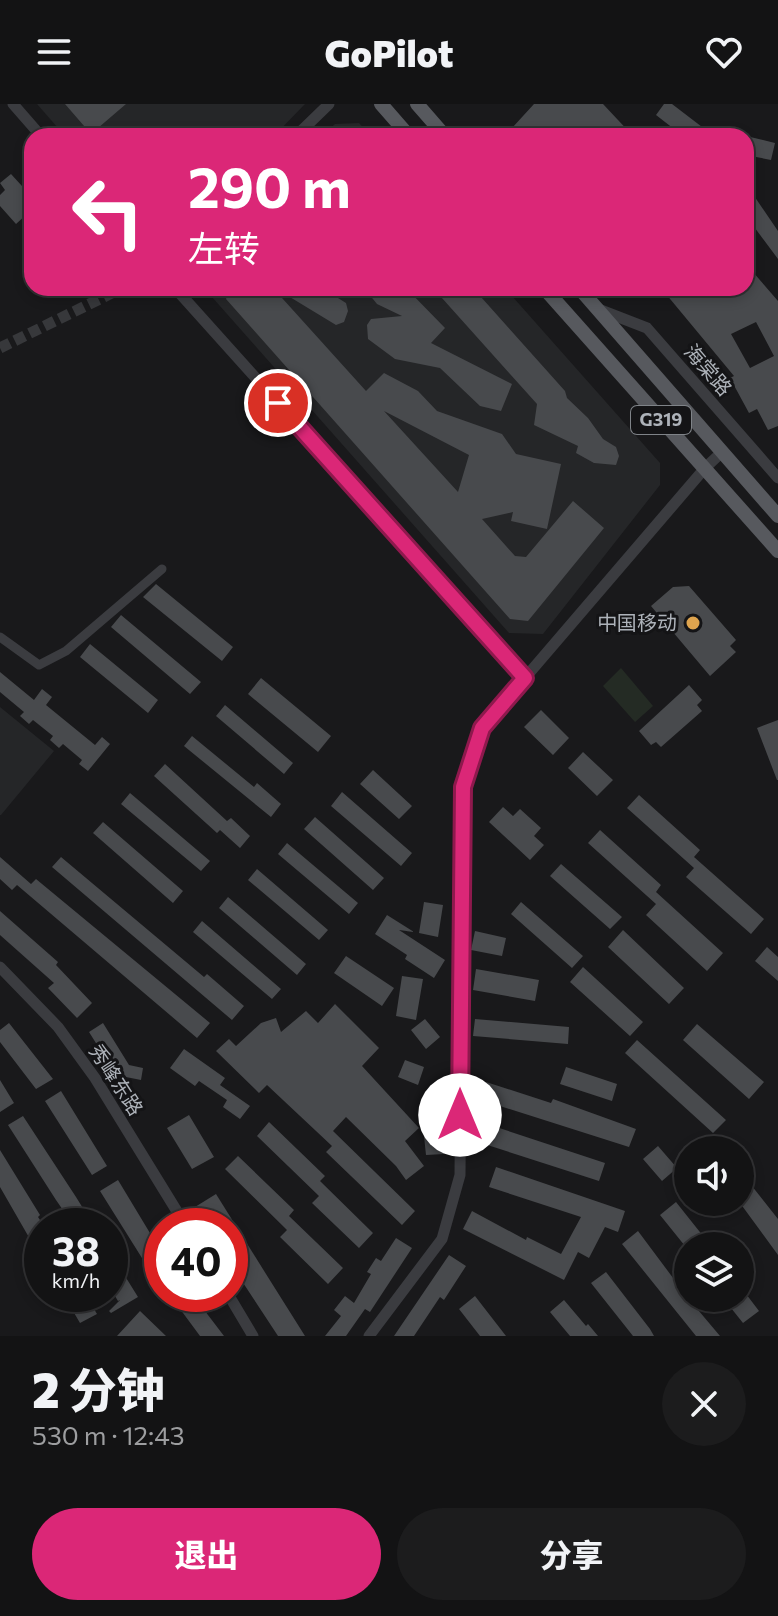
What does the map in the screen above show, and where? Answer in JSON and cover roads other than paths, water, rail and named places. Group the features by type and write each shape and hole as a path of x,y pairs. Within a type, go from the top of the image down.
{"main road":[{"path":"381,104 402,128"},
{"path":"417,104 438,128"},
{"name":"G319","path":"551,296 778,551"},
{"name":"G319","path":"586,296 778,516"}],"street":[{"path":"13,104 34,128"},
{"path":"304,128 329,104"},
{"path":"182,296 525,678"},
{"name":"海棠路","path":"596,308 647,328 778,478"},
{"path":"369,1336 442,1239 460,1175 463,787 482,728 722,452"},
{"path":"0,637 39,665 66,651 162,569"},
{"name":"秀峰东路","path":"0,967 68,1039 175,1208"},
{"path":"239,1312 253,1336"}],"tunnel":[{"path":"0,348 106,296"}],"place":[{"name":"中国移动","path":"693,623"}]}
